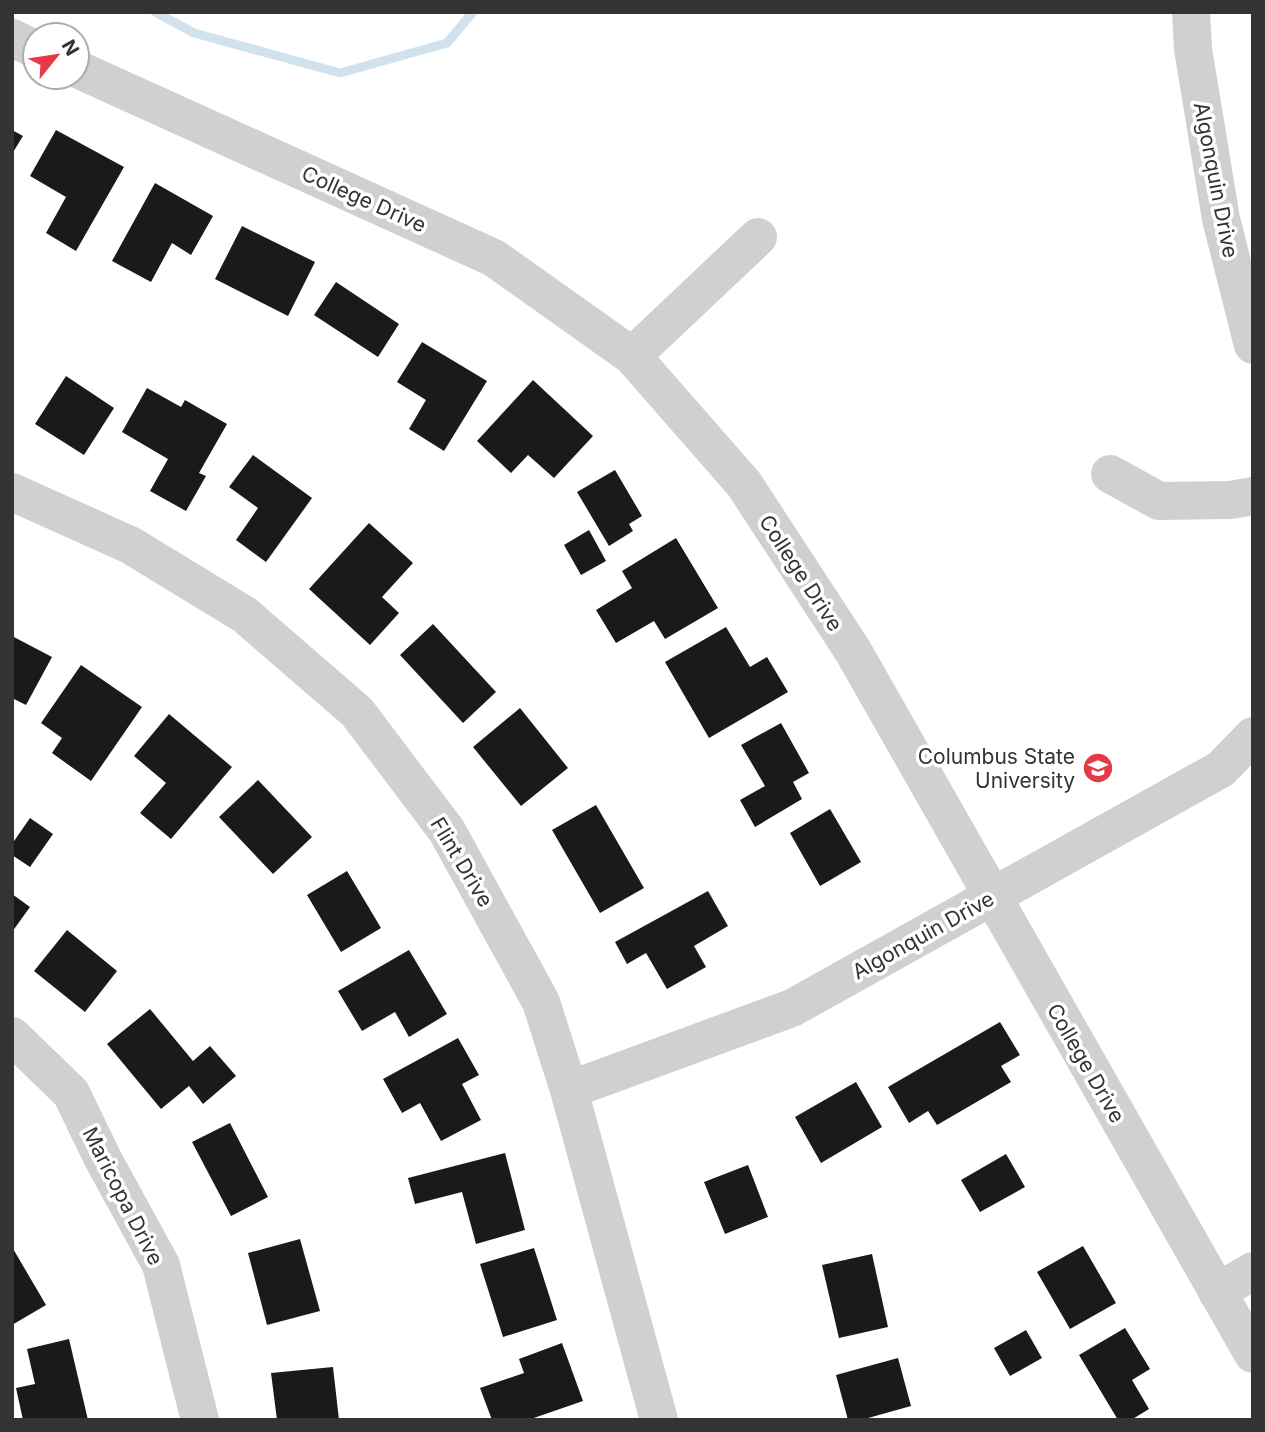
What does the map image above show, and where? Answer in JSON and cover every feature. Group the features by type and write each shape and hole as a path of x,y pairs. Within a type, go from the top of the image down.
{"street":[{"name":"Algonquin Drive","path":"1191,12 1192,49 1221,219 1253,345"},
{"name":"College Drive","path":"91,75 494,258 632,356 744,484 853,651 991,898 1253,1354"},
{"path":"632,356 758,237"},
{"path":"1110,474 1159,501 1230,500 1253,496"},
{"name":"Flint Drive","path":"12,492 130,545 245,615 356,712 447,831 541,1002 569,1090 659,1420"},
{"name":"Algonquin Drive","path":"569,1090 792,1008 1221,769 1253,736"},
{"name":"Maricopa Drive","path":"12,1036 71,1093 103,1159 161,1265 200,1420"},
{"path":"1217,1292 1253,1271"}],"building":[{"path":"12,130 23,136 12,154"},
{"path":"56,130 124,167 76,251 46,233 66,197 30,176"},
{"path":"155,183 213,216 191,255 172,243 151,282 112,261"},
{"path":"242,226 315,262 288,316 215,279"},
{"path":"336,282 399,324 378,357 314,315"},
{"path":"422,342 487,381 444,451 409,429 426,400 397,382"},
{"path":"66,376 114,408 84,455 35,424"},
{"path":"533,380 593,436 554,478 528,455 511,473 477,441"},
{"path":"147,388 181,407 185,400 227,424 199,473 206,476 186,511 150,491 168,459 122,432"},
{"path":"253,455 312,498 266,562 236,540 258,508 229,487"},
{"path":"615,470 642,516 629,524 633,531 609,546 577,492"},
{"path":"369,523 413,563 382,597 399,613 370,645 309,589"},
{"path":"589,530 606,561 581,575 564,545"},
{"path":"676,538 718,608 665,639 654,621 616,643 596,610 632,588 622,571"},
{"path":"433,624 496,692 463,723 400,655"},
{"path":"726,627 750,667 767,657 788,692 709,738 665,662"},
{"path":"12,636 52,657 26,705 12,698"},
{"path":"81,665 142,707 91,781 52,753 62,738 41,723"},
{"path":"520,708 568,768 521,806 473,747"},
{"path":"169,714 232,767 171,839 140,813 166,783 134,756"},
{"path":"781,723 809,773 793,782 802,799 755,827 740,800 765,786 741,745"},
{"path":"258,780 312,837 273,874 219,817"},
{"path":"596,805 644,888 600,913 552,830"},
{"path":"830,809 861,862 820,886 790,833"},
{"path":"30,818 53,834 30,867 12,855 12,844"},
{"path":"347,871 381,928 341,952 307,895"},
{"path":"708,891 728,926 694,946 706,967 667,989 646,953 627,964 615,942"},
{"path":"12,894 30,907 12,932"},
{"path":"67,930 117,971 85,1012 34,971"},
{"path":"409,950 447,1014 409,1037 395,1012 362,1031 338,991"},
{"path":"150,1009 193,1061 210,1046 236,1076 203,1104 189,1086 161,1109 107,1044"},
{"path":"1000,1022 1020,1055 1001,1066 1011,1082 937,1125 928,1111 909,1123 888,1087"},
{"path":"458,1038 479,1075 462,1084 481,1120 441,1141 420,1103 402,1113 383,1079"},
{"path":"856,1082 882,1127 821,1163 795,1117"},
{"path":"230,1123 268,1197 231,1216 192,1142"},
{"path":"505,1153 525,1230 476,1244 462,1192 415,1204 408,1178"},
{"path":"1006,1154 1025,1187 980,1212 961,1180"},
{"path":"748,1165 768,1217 725,1234 704,1182"},
{"path":"300,1239 320,1311 267,1325 248,1253"},
{"path":"1083,1246 1116,1303 1070,1329 1037,1272"},
{"path":"12,1247 46,1305 12,1325"},
{"path":"534,1248 557,1320 503,1337 480,1264"},
{"path":"872,1254 888,1327 839,1338 822,1265"},
{"path":"1125,1328 1150,1369 1132,1380 1149,1409 1131,1420 1118,1420 1079,1355"},
{"path":"1026,1330 1042,1358 1010,1376 994,1348"},
{"path":"69,1339 88,1420 23,1420 16,1388 35,1384 27,1349"},
{"path":"562,1343 583,1401 528,1420 492,1420 480,1388 524,1373 519,1359"},
{"path":"898,1358 911,1406 861,1420 848,1420 836,1375"},
{"path":"333,1367 339,1420 277,1420 271,1373"}],"waterway":[{"path":"155,12 194,33 340,73 447,43 473,12"}],"place":[{"name":"Columbus State University","path":"1098,768"}]}
